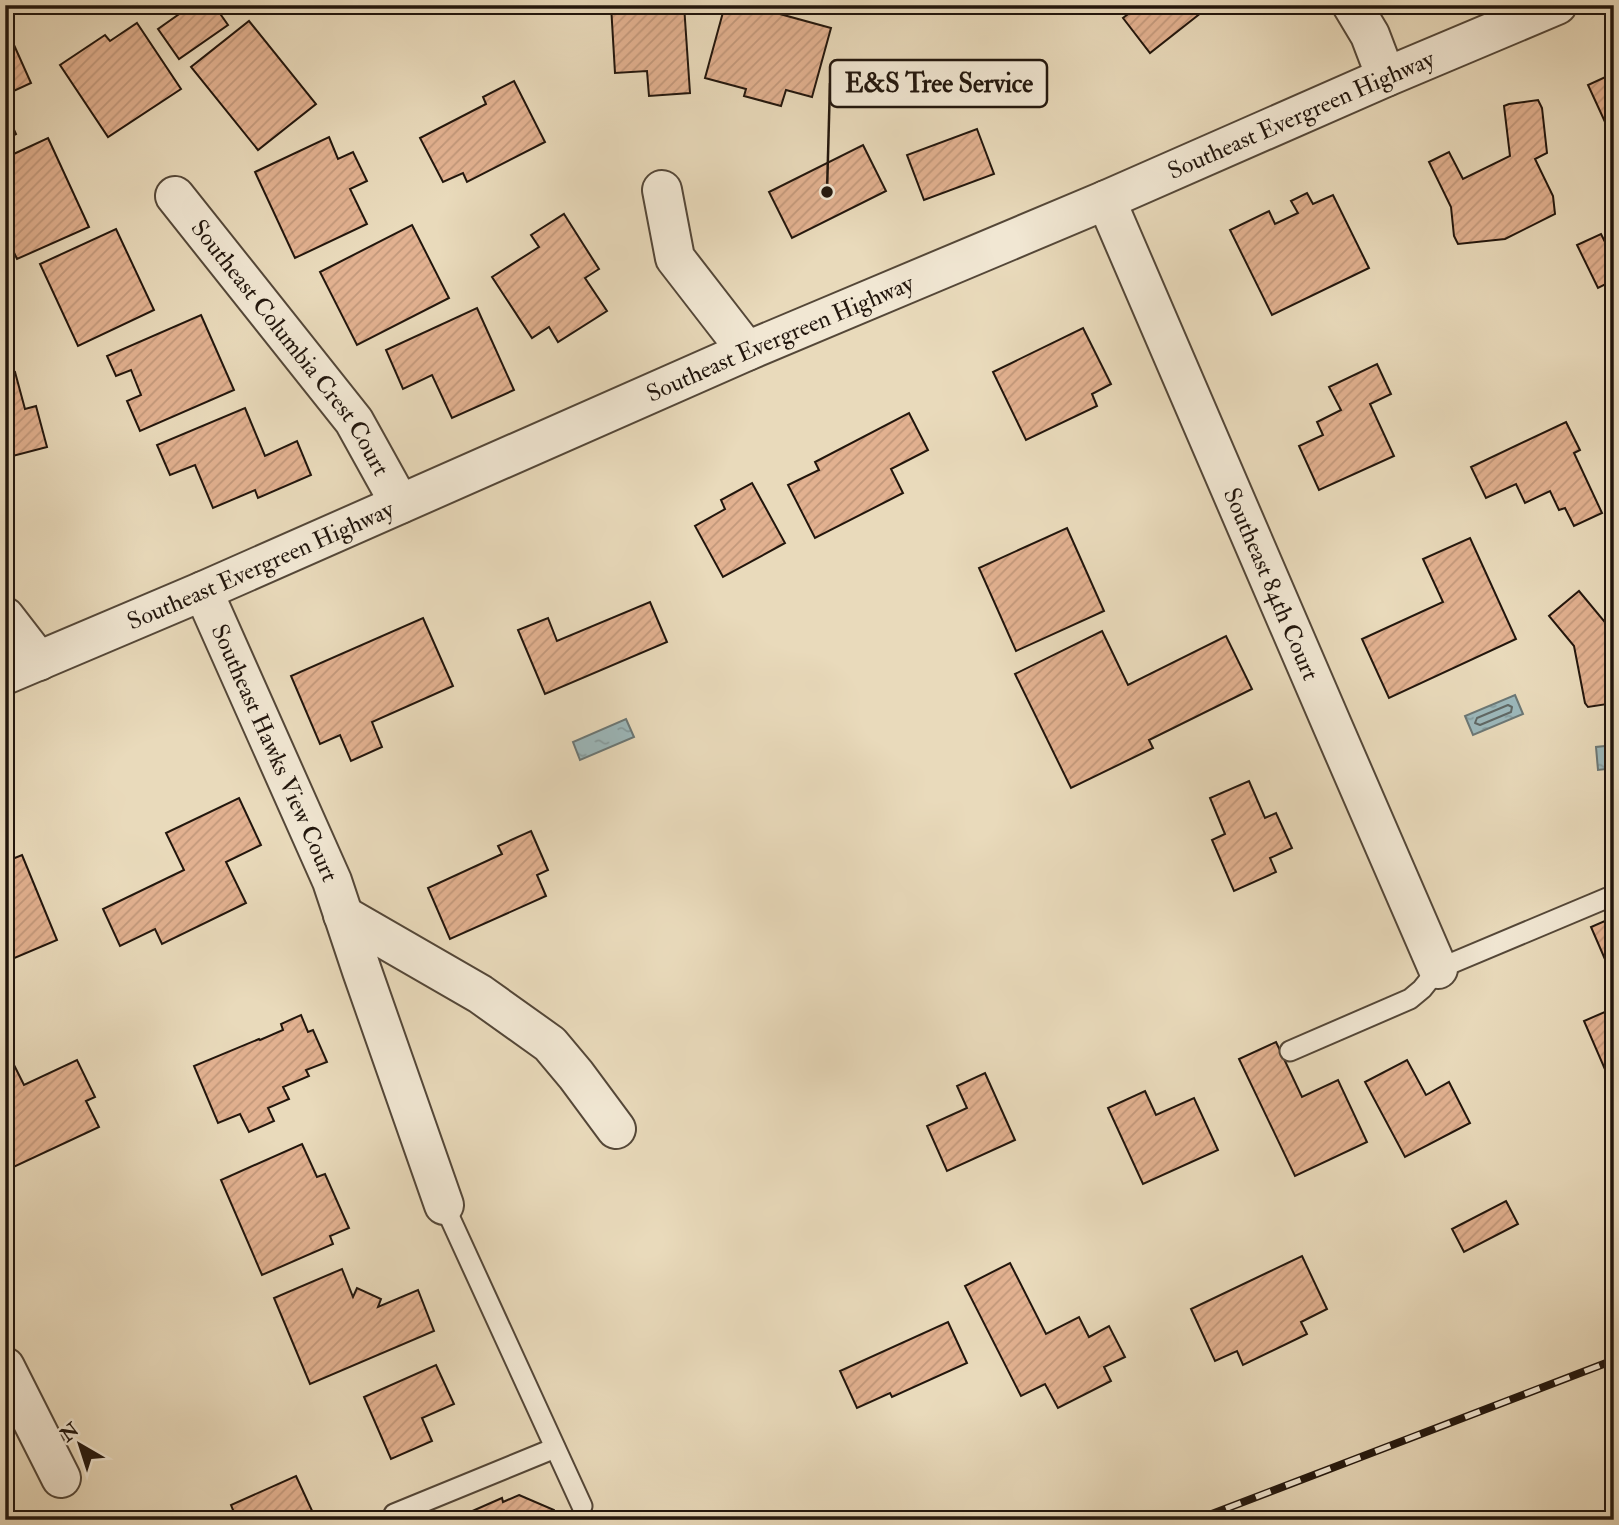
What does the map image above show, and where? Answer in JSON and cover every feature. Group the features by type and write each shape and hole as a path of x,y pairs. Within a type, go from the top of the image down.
{"street":[{"path":"1352,5 1370,34 1387,77"},
{"name":"Southeast Evergreen Highway","path":"22,668 747,351 1106,200 1557,5"},
{"path":"662,190 675,258 747,351"},
{"name":"Southeast Columbia Crest Court","path":"175,196 354,421 400,504"},
{"name":"Southeast 84th Court","path":"1106,200 1438,969"},
{"name":"Southeast Hawks View Court","path":"203,591 327,869 444,1205"},
{"path":"5,617 22,668"},
{"path":"343,915 480,993 550,1044 616,1129"},
{"path":"5,1367 61,1478"}],"lane":[{"path":"1290,1051 1410,999 1438,969 1607,898"},
{"path":"444,1205 582,1506"},
{"path":"394,1514 555,1447"}],"water":[{"path":"1515,695 1523,714 1473,735 1465,716"},
{"path":"626,719 634,737 580,760 573,742"},
{"path":"1614,745 1614,768 1598,770 1596,747"}],"building":[{"path":"192,5 214,5 228,25 179,59 158,29"},
{"path":"611,5 684,5 690,93 649,96 647,71 615,73"},
{"path":"725,5 747,5 831,28 812,97 786,90 781,106 744,96 746,89 705,78"},
{"path":"1140,5 1211,5 1150,53 1123,18"},
{"path":"249,21 316,104 258,150 191,67"},
{"path":"137,23 181,89 108,137 60,65 105,35 110,41"},
{"path":"14,45 31,83 5,95 5,49"},
{"path":"1614,73 1614,134 1611,135 1588,85"},
{"path":"514,81 545,142 467,182 463,173 443,182 420,138 486,104 483,97"},
{"path":"1538,100 1542,108 1547,153 1535,159 1553,196 1555,214 1505,239 1458,244 1454,236 1451,207 1429,162 1449,152 1463,179 1510,156 1504,106"},
{"path":"5,110 16,134 5,140"},
{"path":"977,129 994,174 924,200 907,155"},
{"path":"329,137 338,159 353,152 367,181 350,189 367,224 295,258 255,172"},
{"path":"48,138 89,227 17,259 5,233 5,158"},
{"path":"863,145 886,191 792,238 769,192"},
{"path":"1307,193 1313,204 1333,195 1369,268 1272,315 1230,230 1269,211 1275,224 1298,213 1291,201"},
{"path":"564,214 599,269 585,278 607,311 558,342 549,327 532,338 492,277 539,247 531,235"},
{"path":"412,225 449,298 357,345 320,272"},
{"path":"116,229 154,310 78,346 40,264"},
{"path":"1601,234 1614,260 1614,280 1598,288 1577,245"},
{"path":"477,308 514,390 452,418 432,375 403,389 386,350"},
{"path":"201,315 234,390 140,431 127,401 141,395 131,370 116,376 107,356"},
{"path":"1083,328 1111,384 1092,394 1097,406 1026,440 993,372"},
{"path":"1377,364 1391,394 1370,404 1394,456 1319,490 1299,446 1323,435 1317,422 1341,410 1329,387"},
{"path":"15,372 25,409 36,406 47,447 5,458 5,375"},
{"path":"245,408 265,456 297,441 311,475 258,498 255,490 213,508 195,465 170,475 157,445"},
{"path":"909,413 928,450 891,469 903,493 815,538 788,485 819,470 815,462"},
{"path":"1566,422 1580,450 1574,453 1602,513 1574,526 1565,508 1559,510 1550,491 1525,503 1516,484 1486,498 1471,467"},
{"path":"752,483 785,543 723,577 695,526 725,509 721,500"},
{"path":"1067,528 1104,611 1016,651 979,568"},
{"path":"1470,538 1516,639 1389,698 1362,639 1443,602 1423,559"},
{"path":"1579,591 1614,633 1614,703 1588,707 1585,703 1574,646 1549,616"},
{"path":"650,602 667,642 545,694 518,630 548,618 557,641"},
{"path":"423,618 453,686 372,722 382,747 351,761 340,735 320,744 291,676"},
{"path":"1102,631 1128,685 1226,636 1252,689 1149,740 1153,748 1071,788 1015,674"},
{"path":"1249,781 1265,818 1276,813 1292,848 1270,858 1276,872 1234,891 1212,840 1225,834 1210,798"},
{"path":"239,798 261,845 226,862 246,903 162,944 155,929 120,946 103,909 184,870 166,833"},
{"path":"531,831 548,870 537,875 546,896 450,939 428,888 502,854 498,846"},
{"path":"22,855 57,940 5,962 5,862"},
{"path":"1614,917 1614,980 1591,927"},
{"path":"1614,1008 1614,1079 1610,1081 1584,1021"},
{"path":"301,1015 308,1032 313,1030 327,1062 306,1070 309,1076 283,1087 289,1099 268,1108 274,1121 249,1132 240,1114 218,1123 194,1066 283,1030 281,1024"},
{"path":"1276,1042 1302,1097 1338,1080 1367,1142 1295,1176 1239,1059"},
{"path":"5,1047 24,1085 77,1060 95,1097 86,1101 99,1127 5,1171"},
{"path":"1407,1060 1426,1095 1449,1082 1470,1123 1405,1157 1365,1082"},
{"path":"985,1073 1015,1140 947,1171 927,1126 967,1108 957,1086"},
{"path":"1145,1091 1156,1115 1194,1098 1218,1150 1143,1184 1108,1108"},
{"path":"302,1144 317,1177 325,1174 349,1228 330,1236 333,1244 262,1275 221,1180"},
{"path":"1506,1201 1518,1224 1464,1252 1452,1229"},
{"path":"1302,1256 1327,1309 1301,1322 1307,1334 1243,1365 1237,1351 1215,1361 1191,1309"},
{"path":"1010,1263 1046,1334 1079,1317 1089,1337 1109,1326 1125,1357 1104,1367 1111,1381 1058,1408 1045,1384 1021,1396 965,1286"},
{"path":"342,1269 353,1297 357,1288 381,1299 378,1307 418,1290 434,1331 310,1384 274,1298"},
{"path":"948,1322 967,1363 892,1397 890,1393 857,1408 840,1371"},
{"path":"436,1365 454,1404 422,1418 432,1441 391,1459 364,1397"},
{"path":"296,1476 314,1515 304,1520 237,1520 231,1505"},
{"path":"519,1495 554,1510 558,1520 474,1520 470,1512 502,1498 503,1502"}],"railway":[{"path":"1196,1520 1614,1360"}],"place":[{"name":"E&S Tree Service","path":"827,192"}]}
